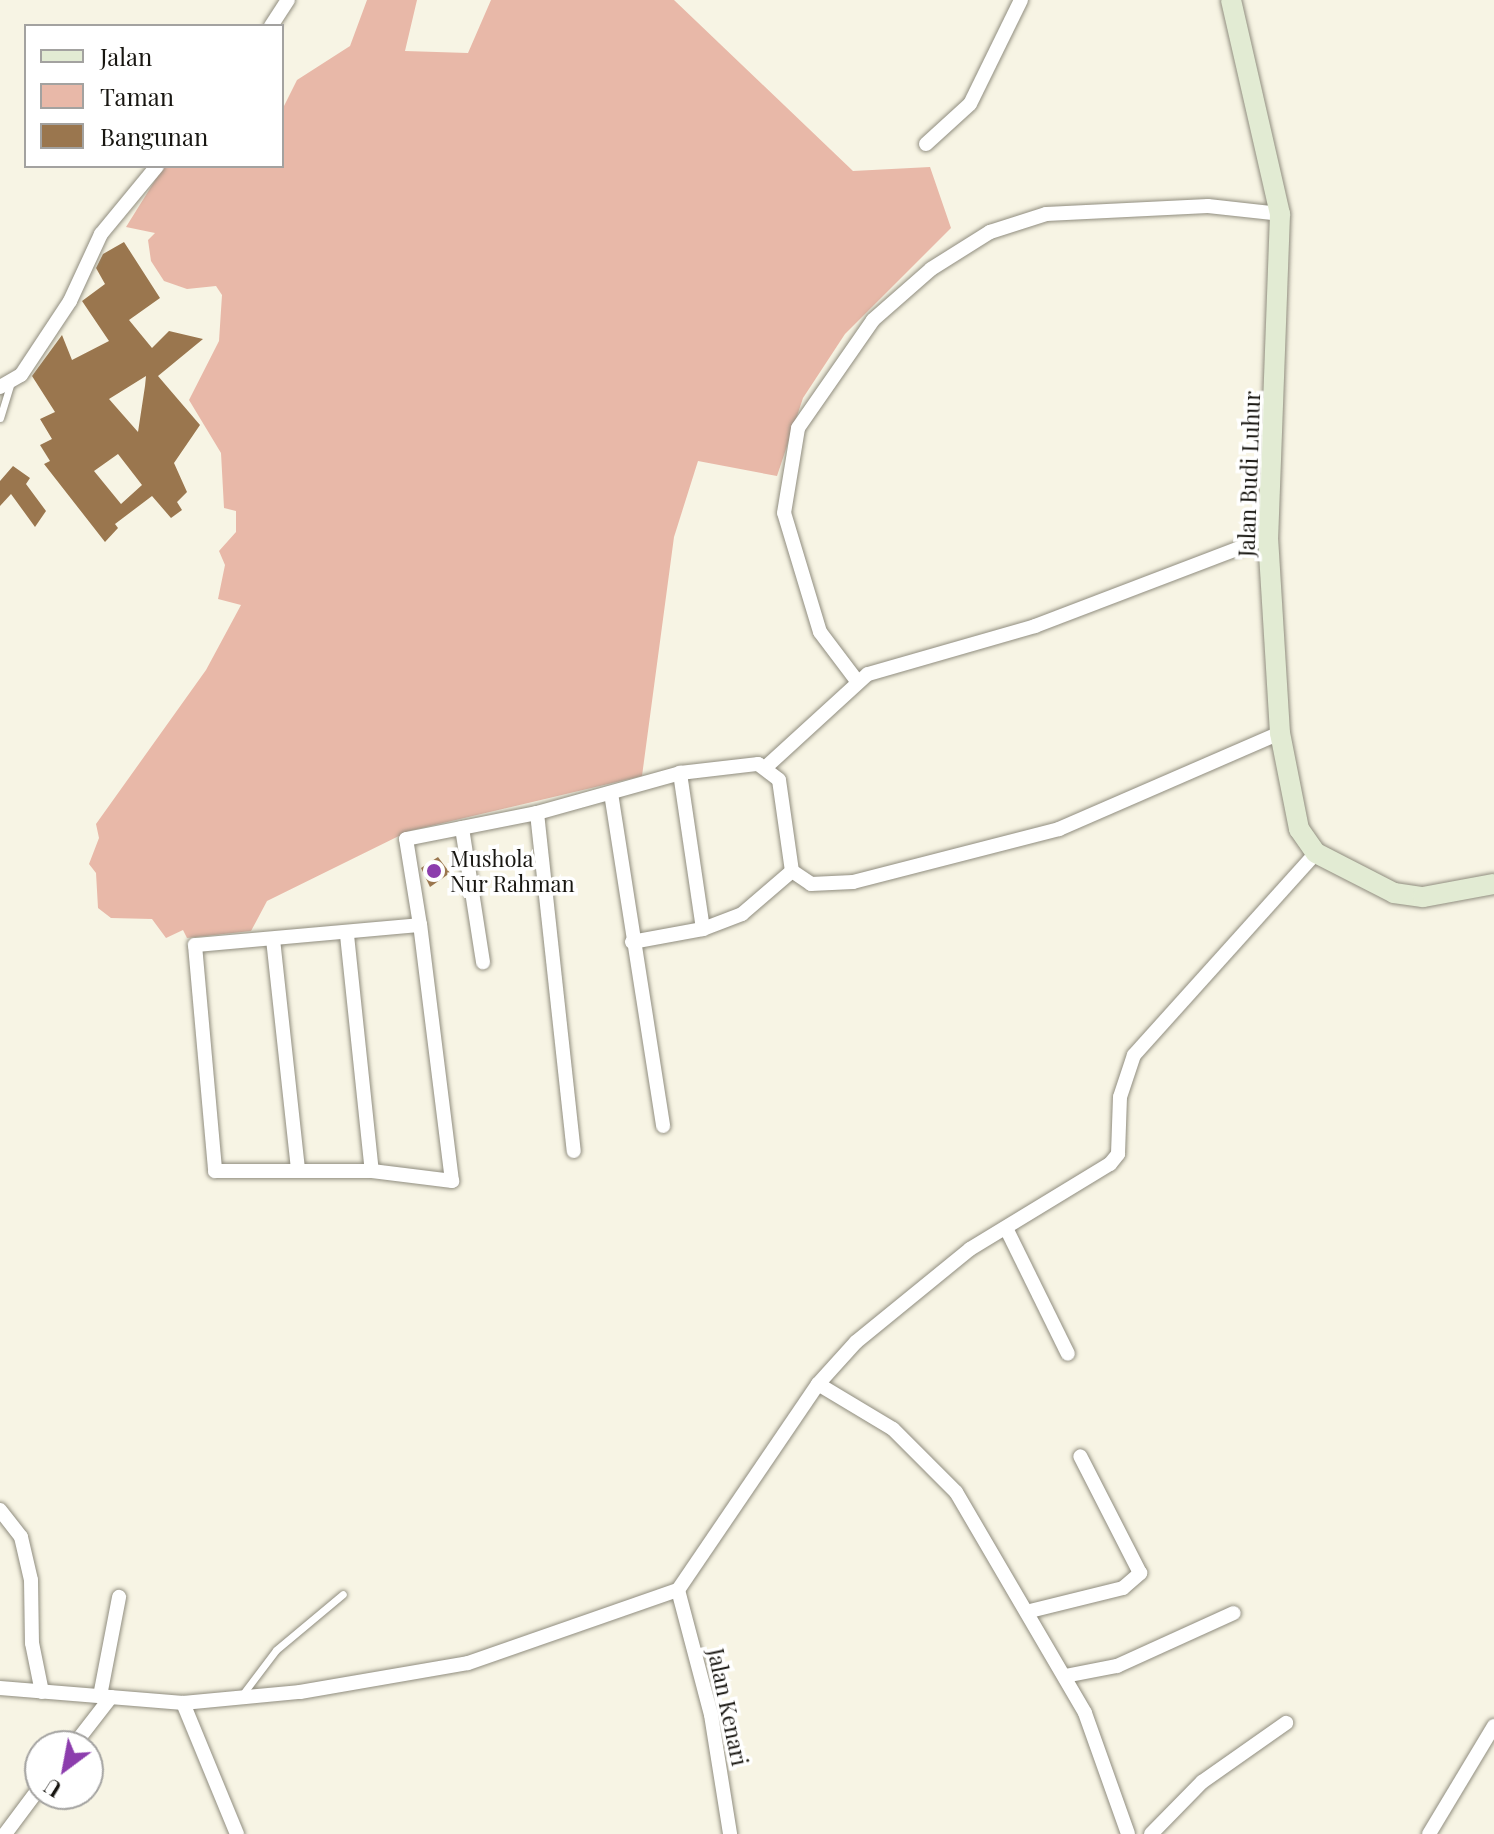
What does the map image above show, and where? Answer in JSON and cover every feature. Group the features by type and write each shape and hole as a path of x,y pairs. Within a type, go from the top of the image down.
{"main road":[{"name":"Jalan Budi Luhur","path":"1228,3 1280,214 1268,537 1280,733 1299,829 1316,853"},
{"path":"1316,853 1394,893 1423,897 1494,884"}],"street":[{"path":"272,24 288,0"},
{"path":"926,144 970,104 1021,0"},
{"path":"5,386 70,301 101,234 155,168"},
{"path":"857,681 820,632 784,513 798,428 873,320 931,269 990,232 1046,214 1208,206 1280,214"},
{"path":"420,925 347,935 195,945 215,1171 372,1171 452,1181 420,925 406,839 537,813 680,773 766,767 857,681 1035,626 1268,537"},
{"path":"766,767 779,780 792,871 811,884 853,882 1059,829 1280,733"},
{"path":"680,773 703,929"},
{"path":"611,793 663,1126"},
{"path":"537,813 574,1151"},
{"path":"462,828 483,962"},
{"path":"0,1688 183,1703 238,1700 468,1663 678,1590 818,1384 915,1288 1110,1164 1118,1154 1120,1097 1134,1055 1316,853"},
{"path":"632,942 703,929 742,914 792,871"},
{"path":"347,935 372,1171"},
{"path":"273,939 298,1169"},
{"path":"1006,1228 1068,1354"},
{"path":"818,1384 893,1429 938,1469 1030,1611 1065,1676 1111,1776 1128,1834"},
{"path":"1030,1611 1123,1588 1140,1573 1080,1456"},
{"path":"0,1510 21,1537 31,1580 32,1643 42,1692"},
{"name":"Jalan Kenari","path":"678,1590 711,1715 730,1834"},
{"path":"84,1730 106,1697 119,1597"},
{"path":"1065,1676 1117,1666 1234,1613"},
{"path":"183,1703 237,1834"},
{"path":"1151,1834 1202,1782 1286,1723"},
{"path":"1429,1834 1494,1726"},
{"path":"5,1834 24,1808"}],"lane":[{"path":"0,418 5,386"},
{"path":"238,1700 276,1650 343,1594"}],"green space":[{"path":"367,0 417,0 405,51 468,53 491,0 674,0 853,171 930,167 951,228 845,334 803,398 777,476 698,461 674,537 642,776 409,831 267,901 251,931 187,938 183,930 166,938 152,919 111,918 98,908 96,873 89,864 99,838 96,824 206,670 241,605 218,599 225,565 219,551 236,532 236,511 224,508 221,453 189,400 219,341 222,295 216,286 187,289 164,281 151,261 148,240 155,233 126,227 163,168 284,168 284,106 297,80 350,46"}],"building":[{"path":"124,242 160,298 129,320 152,348 169,331 203,339 158,376 200,425 174,463 187,492 177,502 182,510 171,518 152,496 115,524 118,528 105,542 44,464 50,461 40,445 52,439 40,419 55,412 32,376 62,335 72,360 109,341 82,301 105,284 96,268 103,254","holes":["146,376 145,386 138,432 109,399","118,454 142,485 121,504 94,471"]},
{"path":"13,466 30,478 26,484 46,511 35,527 11,494 0,506 0,481"},
{"name":"Mushola Nur Rahman","path":"438,857 450,873 430,887 421,868"}],"place":[{"name":"Mushola Nur Rahman","path":"434,871"}]}
